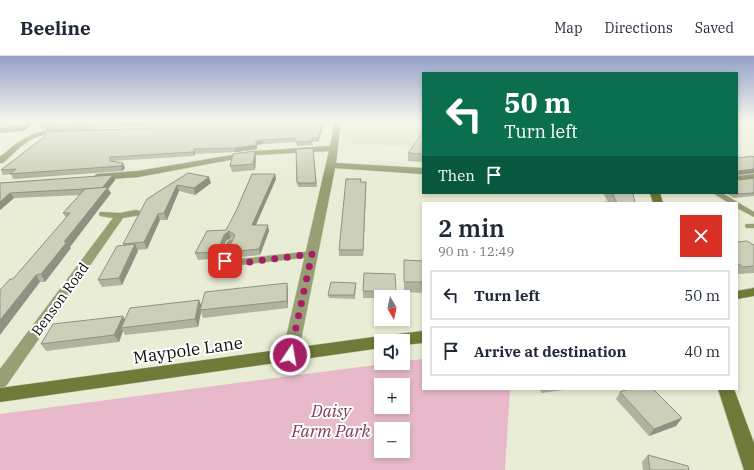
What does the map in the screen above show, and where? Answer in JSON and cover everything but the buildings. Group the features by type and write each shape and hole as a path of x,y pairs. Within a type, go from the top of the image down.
{"street":[{"path":"0,161 26,140"},
{"path":"290,355 331,165 334,140"},
{"path":"86,178 138,174 256,153 333,148"},
{"path":"331,165 422,171"},
{"path":"738,179 754,178"},
{"path":"104,214 120,216 136,213"},
{"name":"Benson Road","path":"0,381 120,216"},
{"path":"410,339 422,337"},
{"name":"Maypole Lane","path":"0,395 374,343"},
{"path":"726,390 754,470"}],"lane":[{"path":"719,194 732,202"},
{"path":"738,206 754,215"},
{"path":"231,242 224,257 225,261 230,263 312,254"}],"shaded area":[{"path":"341,140 422,140 422,148 340,143"}],"green space":[{"name":"Daisy Farm Park","path":"422,359 422,390 510,390 505,470 0,470 0,414 374,365 374,370 410,370 410,360"}],"route":[{"path":"225,261 230,263 241,263 312,254 290,355"}]}
